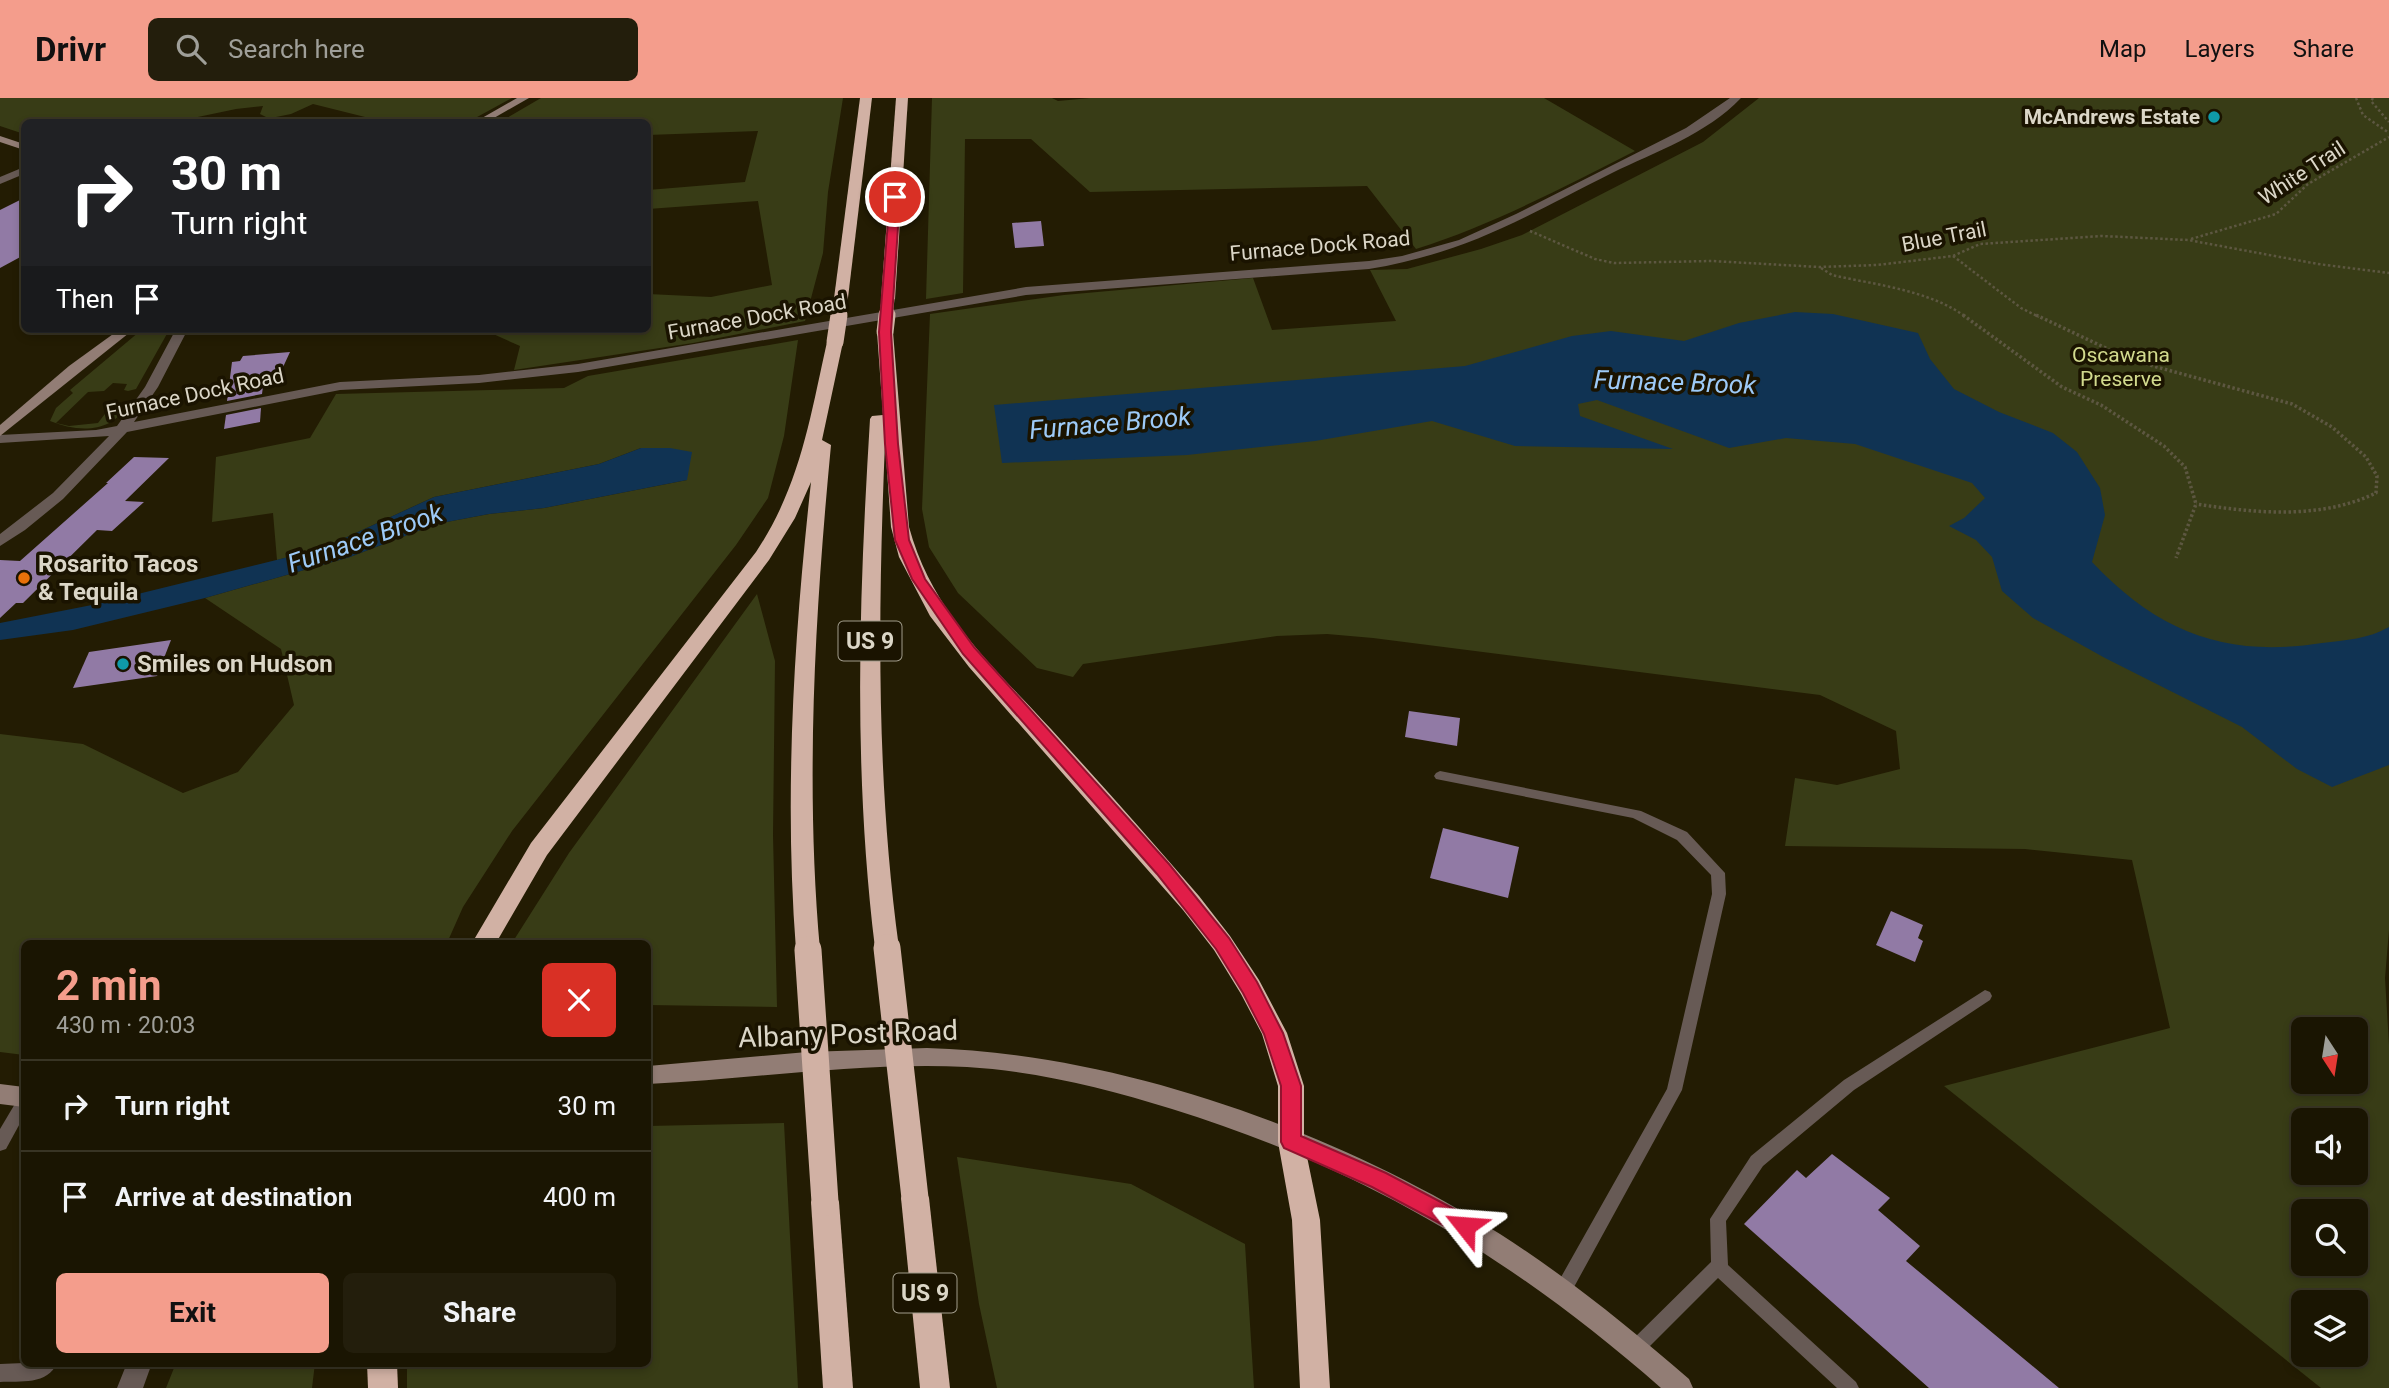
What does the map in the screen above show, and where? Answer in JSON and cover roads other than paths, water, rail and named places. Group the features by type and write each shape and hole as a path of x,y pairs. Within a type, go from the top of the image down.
{"highway":[{"name":"US 9","path":"838,1388 801,841 806,648 813,540 866,98"},
{"name":"US 9","path":"902,98 871,548 874,830 935,1388"},
{"path":"885,332 900,527 907,554 919,579 968,651 1163,869 1222,943 1250,987 1274,1033 1291,1086 1291,1142 1306,1220 1315,1388"},
{"path":"486,940 539,849 763,556 780,530 804,475 835,342"},
{"path":"382,1367 383,1388"}],"main road":[{"path":"486,119 524,98"},
{"path":"0,139 21,146"},
{"path":"0,432 123,333"},
{"name":"Albany Post Road","path":"651,1075 881,1057 970,1058 1049,1069 1134,1087 1225,1116 1291,1142 1379,1180 1465,1226 1562,1292 1636,1349 1680,1388"},
{"path":"0,1094 21,1099"}],"street":[{"name":"Furnace Dock Road","path":"0,439 72,437 327,387 479,379 561,370 1026,291 1403,261 1438,252 1510,223 1686,134 1736,98"},
{"path":"0,181 21,171"},
{"path":"0,541 45,507 89,465 146,396 180,333"},
{"path":"130,1388 138,1367"}],"lane":[{"path":"1440,776 1636,814 1682,836 1718,873 1718,894 1674,1090 1562,1292"},
{"path":"1720,1270 1718,1219 1757,1161 1849,1085 1985,996"},
{"path":"0,1144 21,1106"},
{"path":"1636,1349 1718,1267 1850,1388"},
{"path":"0,1373 38,1371 43,1367"}],"water":[{"name":"Furnace Brook","path":"1795,312 1833,314 1918,333 1930,359 1954,389 1999,412 2053,433 2077,452 2100,488 2105,515 2092,562 2143,607 2169,623 2196,635 2255,647 2288,647 2348,640 2365,637 2389,627 2389,765 2332,787 2297,769 2242,727 2105,658 2033,618 2002,591 1992,557 1976,540 1949,526 1964,518 1985,498 1972,483 1855,444 1786,438 1729,448 1597,400 1578,404 1580,416 1673,449 1515,446 1432,421 1315,441 1187,455 1002,463 994,405 1465,366 1572,336 1611,331 1684,341 1739,323"},
{"name":"Furnace Brook","path":"641,448 670,448 692,452 687,480 544,508 489,514 436,524 350,557 205,598 73,630 0,640 0,623 97,604 321,549 434,497 599,464"}],"place":[{"name":"McAndrews Estate","path":"2214,117"},
{"name":"Rosarito Tacos & Tequila","path":"24,578"},
{"name":"Smiles on Hudson","path":"123,664"}],"park label":[{"name":"Oscawana Preserve","path":"2121,367"}]}
